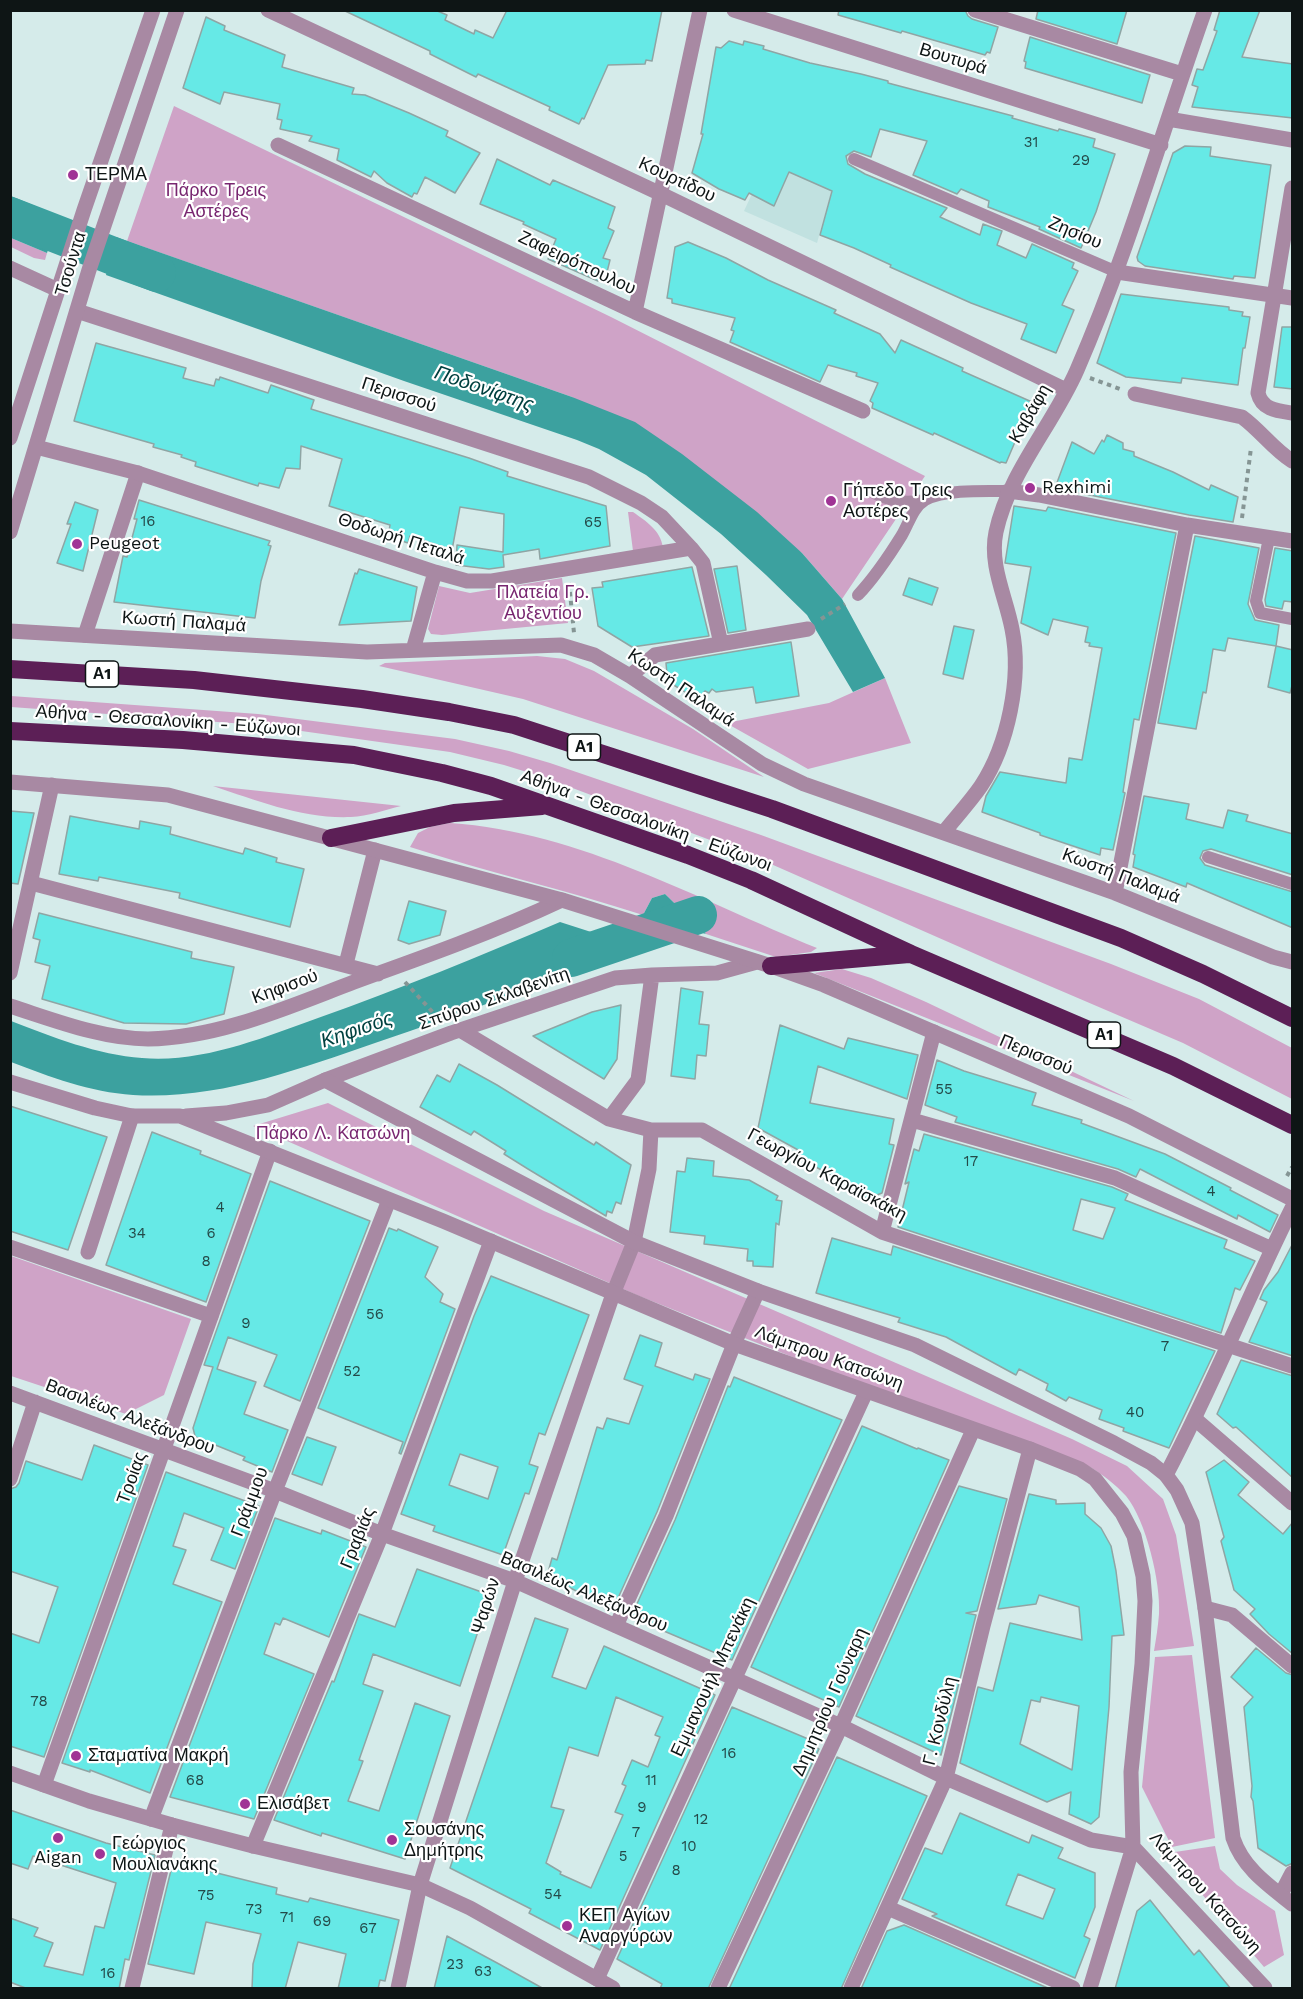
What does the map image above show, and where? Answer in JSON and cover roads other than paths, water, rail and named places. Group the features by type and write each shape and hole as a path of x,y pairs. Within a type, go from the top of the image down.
{"highway":[{"name":"Α1","path":"10,669 194,680 363,699 514,725 772,809 1121,938 1203,974 1293,1018"},
{"name":"Αθήνα - Θεσσαλονίκη - Εύζωνοι","path":"10,731 183,741 354,755 442,773 491,786 730,872 911,954 1163,1061 1293,1125"},
{"path":"331,838 454,813 550,806"},
{"path":"764,964 911,954"}],"street":[{"name":"Τσούντα","path":"10,438 84,210 153,10"},
{"name":"Τσούντα","path":"10,532 105,219 177,10"},
{"name":"Κουρτίδου","path":"268,10 661,194 1066,390"},
{"path":"635,312 700,10"},
{"name":"Βουτυρά","path":"734,10 1161,145"},
{"path":"975,10 1182,74"},
{"name":"Καβάφη","path":"944,832 985,777 994,760 1005,730 1013,696 1017,661 1012,629 995,562 996,533 1008,491 1076,372 1117,272 1205,10"},
{"path":"1168,118 1293,140"},
{"name":"Ζαφειρόπουλου","path":"278,145 635,312 863,411"},
{"path":"1293,188 1258,393 1260,400 1275,411 1293,413"},
{"path":"10,268 58,290"},
{"name":"Ζησίου","path":"1117,272 1293,298"},
{"name":"Περισσού","path":"77,311 589,477 662,517 691,548"},
{"path":"1135,394 1242,417 1254,426 1279,453 1293,461"},
{"name":"Θοδωρή Πεταλά","path":"10,438 36,447 138,473 467,581 492,580 567,569 691,548"},
{"path":"85,635 138,473"},
{"path":"1008,491 1039,495 1187,525 1293,541"},
{"path":"1114,893 1187,525"},
{"path":"691,548 703,563 721,644"},
{"path":"413,650 435,572"},
{"path":"630,676 655,655 808,628"},
{"name":"Κωστή Παλαμά","path":"10,632 367,652 543,645 576,648 594,655 630,676 762,764 804,784 1114,893 1274,957 1293,962"},
{"path":"10,782 168,795 562,900 764,964"},
{"path":"10,973 52,785"},
{"path":"346,964 375,850"},
{"path":"31,883 378,974"},
{"name":"Κηφισού","path":"10,1006 111,1035 145,1039 189,1035 258,1018 394,969 510,924 562,900"},
{"name":"Περισσού","path":"764,964 824,985 1129,1116 1293,1199"},
{"name":"Σπύρου Σκλαβενίτη","path":"180,1116 226,1113 268,1106 324,1080 456,1031 615,978 717,973 764,964"},
{"path":"609,1119 638,1080 652,975"},
{"name":"Γεωργίου Καραϊσκάκη","path":"456,1031 609,1119 651,1130 702,1130 882,1232 1293,1366"},
{"path":"882,1232 934,1032"},
{"path":"324,1080 634,1242 758,1291 915,1345 1114,1443 1151,1463 1166,1475 1177,1490 1191,1523 1205,1608 1233,1838 1238,1853 1250,1869 1287,1899 1293,1873"},
{"name":"Λάμπρου Κατσώνη","path":"10,1082 95,1108 132,1116 180,1116 491,1241 734,1344 1030,1449 1080,1469 1095,1479 1122,1513 1134,1536 1143,1576 1145,1612 1142,1664 1131,1772 1133,1847 1265,1989"},
{"path":"88,1252 132,1116"},
{"path":"912,1120 1115,1178 1272,1249"},
{"name":"Ψαρών","path":"398,1989 420,1885 515,1581 613,1294 634,1242 650,1169 651,1130"},
{"name":"Τροίας","path":"44,1785 270,1151"},
{"name":"Γράμμου","path":"151,1819 275,1491 389,1200"},
{"path":"1166,1475 1195,1419 1227,1345 1293,1208"},
{"name":"Γραβιάς","path":"253,1846 382,1534 491,1241"},
{"path":"10,1247 211,1316"},
{"path":"616,1626 666,1516 734,1344 758,1291"},
{"name":"Εμμανουήλ Μπενάκη","path":"597,1979 866,1392"},
{"name":"Βασιλέως Αλεξάνδρου","path":"10,1393 275,1491 382,1534 515,1581 734,1677 946,1778 1091,1840 1133,1847"},
{"path":"10,1479 35,1402"},
{"path":"1195,1419 1293,1503"},
{"name":"Δημητρίου Γούναρη","path":"718,1989 841,1726 973,1430"},
{"name":"Γ. Κονδύλη","path":"852,1989 946,1778 1030,1449"},
{"path":"1205,1608 1232,1615 1293,1666"},
{"path":"10,1773 172,1825 420,1885 470,1908 613,1989"},
{"path":"132,1989 172,1825"},
{"path":"1090,1989 1133,1847"},
{"path":"888,1908 1073,1989"}],"lane":[{"name":"Ζησίου","path":"854,159 1117,272"},
{"path":"870,491 900,502 925,500 944,494 1008,491"},
{"path":"858,595 869,584 914,512 925,500"},
{"path":"1269,538 1256,601 1260,613 1293,619"},
{"path":"1208,857 1293,884"}],"water":[{"path":"11,196 59,216 47,253 11,238"},
{"path":"116,237 572,397 635,422 682,454 757,512 802,553 842,599 885,678 853,692 807,615 721,534 646,475 599,449 577,440 106,275"},
{"path":"665,894 706,934 643,915 652,898"},
{"path":"560,922 644,949 286,1073 226,1088 195,1093 133,1095 101,1091 70,1083 11,1062 11,1021 75,1044 125,1056 165,1059 210,1053 275,1033 379,996"}],"waterway":[{"name":"Ποδονίφτης","path":"10,216 157,273"},
{"name":"Κηφισός","path":"571,958 698,915"}],"place":[{"name":"ΤΕΡΜΑ","path":"73,175"},
{"name":"Rexhimi","path":"1030,488"},
{"name":"Γήπεδο Τρεις Αστέρες","path":"831,501"},
{"name":"Peugeot","path":"77,544"},
{"name":"Σταματίνα Μακρή","path":"76,1756"},
{"name":"Ελισάβετ","path":"245,1804"},
{"name":"Aigan","path":"58,1838"},
{"name":"Σουσάνης Δημήτρης","path":"392,1840"},
{"name":"Γεώργιος Μουλιανάκης","path":"100,1854"},
{"name":"ΚΕΠ Αγίων Αναργύρων","path":"567,1926"}],"park label":[{"name":"Πάρκο Τρεις Αστέρες","path":"216,201"},
{"name":"Πλατεία Γρ. Αυξεντίου","path":"543,603"},
{"name":"Πάρκο Λ. Κατσώνη","path":"333,1134"}]}
